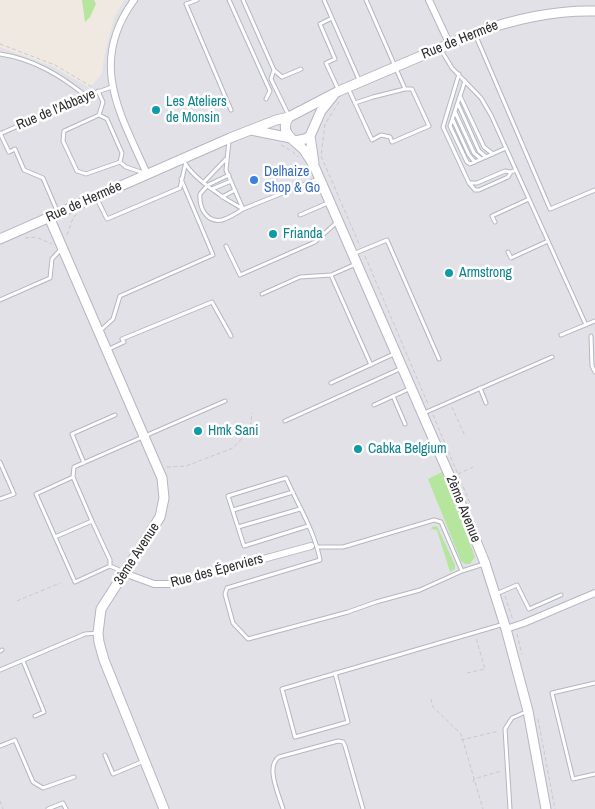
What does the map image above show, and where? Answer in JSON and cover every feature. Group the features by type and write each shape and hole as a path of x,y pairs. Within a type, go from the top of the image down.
{"street":[{"name":"Rue de l'Abbaye","path":"134,0 124,13 117,29 111,48 110,74 121,116 146,174"},
{"path":"429,0 449,43"},
{"name":"Rue de Hermée","path":"0,239 146,174 184,162 230,138 276,120 289,117 336,93 350,91 360,82 439,47 495,25 536,15 576,10 595,11"},
{"path":"251,130 293,140 306,139 310,136 321,111 336,93"},
{"path":"298,112 308,116 314,126"},
{"path":"289,117 286,121 285,130 293,140"},
{"name":"2ème Avenue","path":"310,136 315,168"},
{"name":"2ème Avenue","path":"293,140 306,152 320,178 423,414 485,563 506,626 528,711 546,809"},
{"name":"3ème Avenue","path":"49,217 162,478 164,498 160,517 101,609 98,633 104,660 164,809"},
{"name":"Rue des Éperviers","path":"124,573 154,584 171,584 314,547"},
{"path":"506,626 524,623 595,593"}],"lane":[{"path":"197,0 186,4 231,110"},
{"path":"229,0 270,91 266,99"},
{"path":"243,0 274,70 282,77 301,68"},
{"path":"324,0 360,82"},
{"path":"366,0 406,89"},
{"path":"332,18 320,24 335,59 326,63 336,93"},
{"path":"475,33 550,209 595,190"},
{"path":"439,47 447,62 481,98 506,148 586,325"},
{"path":"0,54 28,61 56,74 86,96"},
{"path":"274,70 271,79 289,117"},
{"path":"459,74 443,127 469,183 473,188 479,190 508,177 511,172"},
{"path":"465,80 450,126 464,157 470,164 506,148"},
{"name":"Rue de l'Abbaye","path":"0,133 98,91 112,87"},
{"path":"350,91 355,103 372,140 382,136 390,137 392,142 429,126 412,89 373,97 355,103"},
{"path":"98,91 103,102 99,116"},
{"path":"460,96 484,147 493,154"},
{"path":"457,104 478,151 486,157"},
{"path":"455,111 474,153 481,159"},
{"path":"99,116 107,119 122,153 120,162 86,174 77,171 63,141 64,131 99,116"},
{"path":"0,133 9,152 15,149 24,170 43,178 58,213"},
{"path":"230,138 226,170 243,209"},
{"path":"204,182 226,158"},
{"path":"120,162 146,174"},
{"path":"96,196 106,219 180,188 184,162"},
{"path":"184,162 221,197 243,209"},
{"path":"469,183 477,183 505,171 511,172 516,170"},
{"path":"229,175 208,185 200,194 200,206 208,218 222,220 243,209 320,178"},
{"path":"99,332 112,320 120,296 213,255 181,179"},
{"path":"212,189 231,181"},
{"path":"221,197 235,190"},
{"path":"495,222 492,216 529,199"},
{"path":"300,215 330,202"},
{"path":"226,246 240,275 315,242 338,221"},
{"path":"353,254 387,240 439,359"},
{"path":"508,252 511,258 548,241"},
{"path":"0,300 50,278 52,259 61,245"},
{"path":"262,294 300,277 331,275 357,264"},
{"path":"331,275 371,365"},
{"path":"106,350 124,342 122,339 212,302 231,336"},
{"path":"561,335 595,321"},
{"path":"591,336 592,366 595,372"},
{"path":"331,383 396,353"},
{"path":"423,414 552,357"},
{"path":"285,421 402,368"},
{"path":"374,404 411,388"},
{"path":"480,388 486,403"},
{"path":"393,396 405,424"},
{"path":"110,566 110,560 73,477 74,467 225,401"},
{"path":"84,463 72,434 115,415"},
{"path":"0,462 14,494 0,499"},
{"path":"73,477 36,494 74,582 110,566"},
{"path":"308,526 244,546 228,496 286,478 308,526 320,560 227,588 225,594 234,623 248,639 420,590 442,579 485,563"},
{"path":"232,510 293,492"},
{"path":"238,527 300,509"},
{"path":"314,547 343,547 434,520 442,522 462,571"},
{"path":"55,537 92,521"},
{"path":"110,566 124,573"},
{"path":"495,594 517,585 529,610 561,595"},
{"path":"335,673 348,722 295,737 282,689 335,673 475,632 506,626"},
{"path":"0,670 86,634 98,633"},
{"path":"23,661 44,712 35,716"},
{"path":"595,683 552,693 573,779 595,774"},
{"path":"510,809 505,729 512,718 528,711"},
{"path":"0,746 15,740 33,782 43,788 74,777"},
{"path":"283,809 272,771 276,759 338,741 343,742 345,746 363,809"},
{"path":"105,755 112,774 145,761"},
{"path":"48,809 63,803 66,809"}],"path":[{"path":"325,124 342,98 350,91"},
{"path":"280,144 292,151 301,160"},
{"path":"315,168 325,165"},
{"path":"19,239 36,237 61,245 77,214"},
{"path":"450,402 464,434 466,433"},
{"path":"159,468 186,466 233,448 250,430 252,413"},
{"path":"450,477 473,467"},
{"path":"17,601 60,583"},
{"path":"466,674 485,668 475,632"},
{"path":"431,699 433,707 461,734 483,809"},
{"path":"462,740 505,729"},
{"path":"474,779 507,770"},
{"path":"0,801 3,809"}],"shaded area":[{"path":"124,0 595,0 595,809 0,809 0,47 54,67 90,88 102,73 114,18"}],"green space":[{"path":"82,0 94,0 96,4 90,17 85,22"},
{"path":"442,472 475,557 470,564 465,564 461,561 428,479"},
{"path":"437,526 455,565 455,569 450,572 437,530 431,529"}],"place":[{"name":"Les Ateliers de Monsin","path":"156,110"},
{"name":"Delhaize Shop & Go","path":"254,180"},
{"name":"Frianda","path":"273,234"},
{"name":"Armstrong","path":"449,273"},
{"name":"Hmk Sani","path":"198,431"},
{"name":"Cabka Belgium","path":"358,449"}]}
